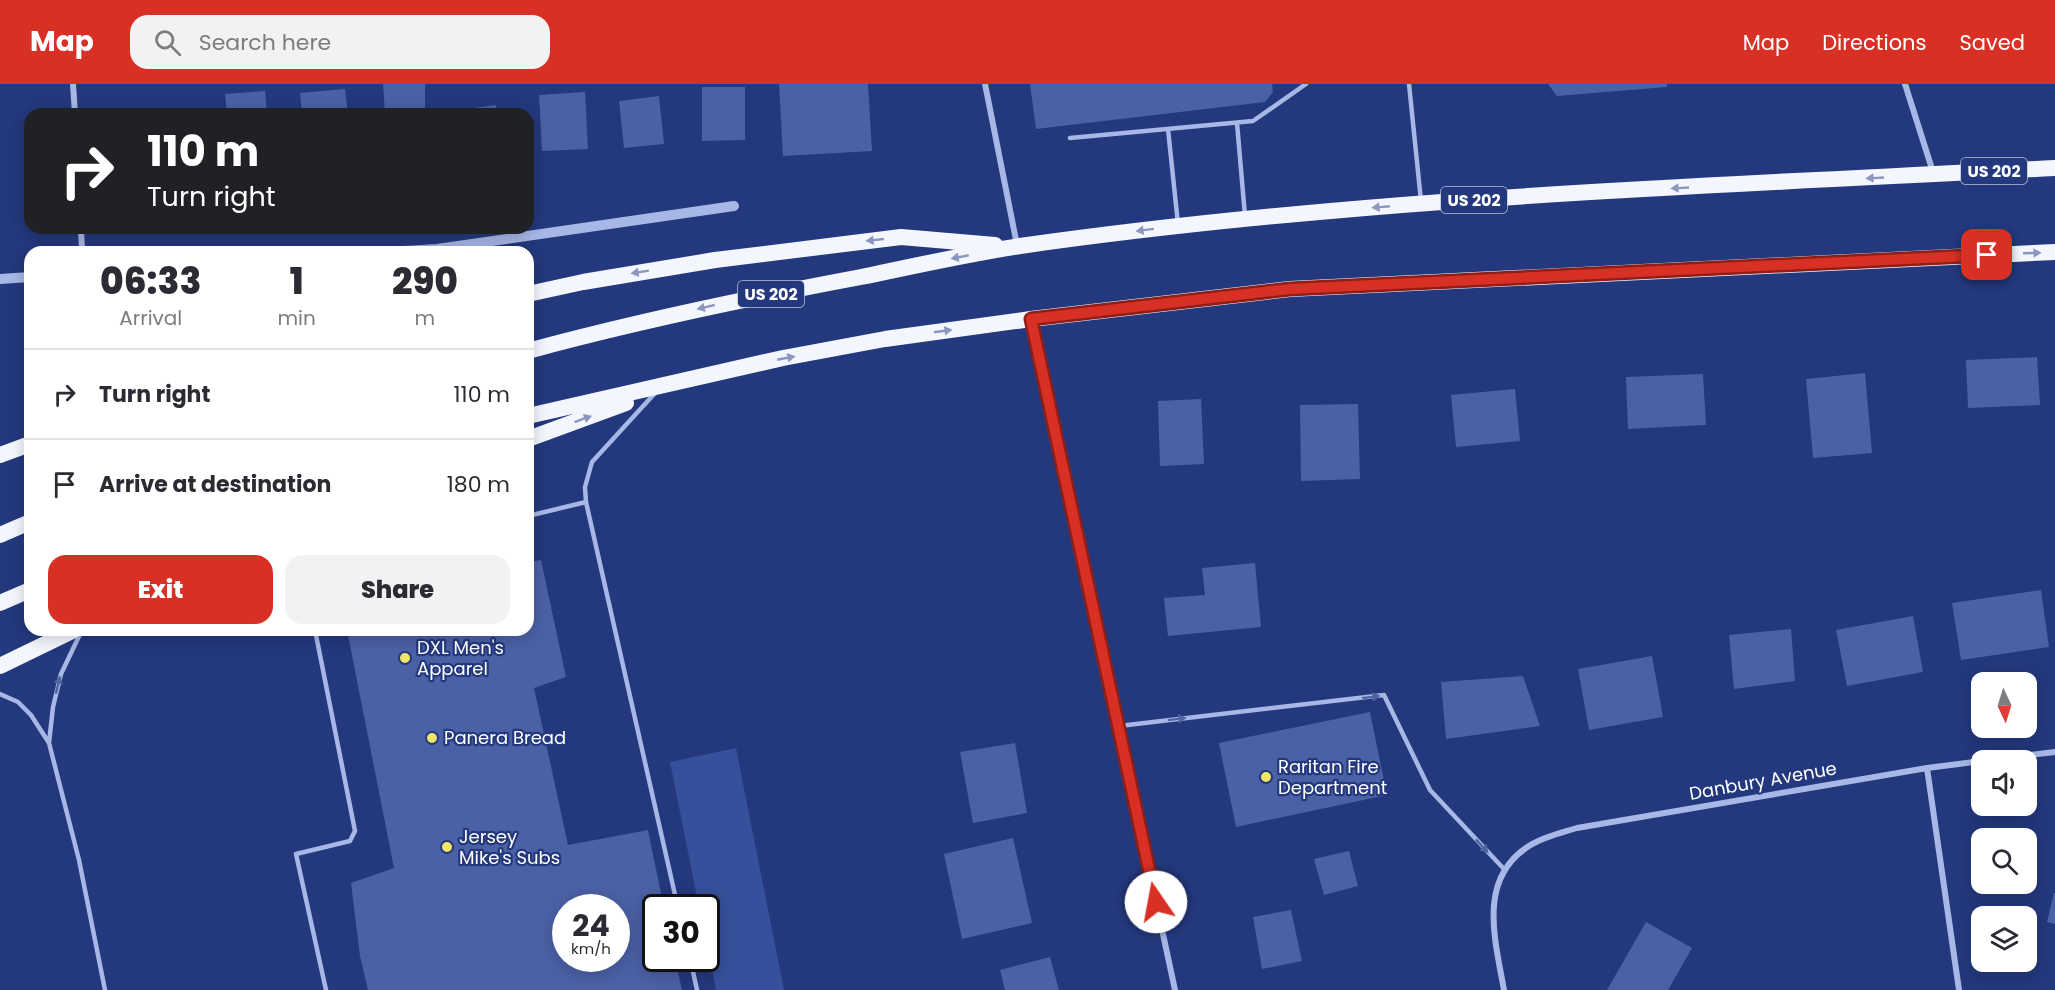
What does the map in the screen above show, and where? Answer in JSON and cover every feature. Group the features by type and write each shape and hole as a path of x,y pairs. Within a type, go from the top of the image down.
{"highway":[{"name":"US 202","path":"534,349 606,330 725,303 1017,246 1179,226 1497,198 2055,168"},
{"path":"534,293 583,282 715,260 901,237 1017,246"},
{"path":"534,415 729,370 885,339 1031,319 1290,289 2055,252"},
{"path":"534,437 656,392 729,370"},
{"path":"0,455 24,446"},
{"path":"0,535 24,525"},
{"path":"0,603 24,593"},
{"path":"0,666 62,636"}],"street":[{"path":"73,84 75,108"},
{"path":"985,84 1017,246"},
{"path":"1905,84 1934,175"},
{"path":"458,246 734,206"},
{"path":"0,279 24,277"},
{"path":"1031,319 1175,990"},
{"name":"Danbury Avenue","path":"2037,755 2055,753"},
{"name":"Danbury Avenue","path":"1504,869 1530,845 1576,828 1927,768 1971,763"},
{"path":"1927,768 1959,990"},
{"path":"1503,990 1493,919 1494,898 1504,869"}],"lane":[{"path":"1070,138 1253,121 1306,84"},
{"path":"1409,84 1422,204"},
{"path":"1237,123 1246,219"},
{"path":"1168,129 1179,226"},
{"path":"656,392 592,462 585,487 586,502 675,894"},
{"path":"534,515 586,502"},
{"path":"49,743 53,707 61,674 79,636"},
{"path":"316,636 356,831 350,842 296,854 326,990"},
{"path":"0,694 18,702 31,715 49,743 76,850 105,990"},
{"path":"1119,726 1384,695 1430,790 1504,869"},
{"path":"693,972 697,990"}],"shaded area":[{"path":"736,748 784,990 716,990 713,972 720,972 720,894 696,894 670,762"}],"building":[{"path":"383,84 425,84 425,108 385,108"},
{"path":"779,84 868,84 872,151 783,156"},
{"path":"1030,84 1272,84 1273,92 1265,102 1036,129"},
{"path":"1548,84 1667,84 1667,87 1557,96"},
{"path":"702,87 745,87 745,140 702,141"},
{"path":"345,89 347,108 301,108 300,93"},
{"path":"265,91 266,108 226,108 225,94"},
{"path":"585,92 588,149 542,151 539,95"},
{"path":"659,96 664,144 624,148 619,101"},
{"path":"496,105 496,108 473,108"},
{"path":"2037,357 2040,405 1968,408 1966,360"},
{"path":"1865,373 1872,453 1813,458 1806,379"},
{"path":"1703,374 1706,425 1628,429 1626,377"},
{"path":"1515,389 1520,441 1456,447 1451,395"},
{"path":"1201,399 1204,464 1160,466 1158,401"},
{"path":"1358,404 1360,479 1301,481 1300,405"},
{"path":"541,560 566,677 534,688 568,845 648,830 661,894 642,894 642,972 678,972 682,990 368,990 360,956 351,883 394,868 348,636 534,636 534,561"},
{"path":"1255,563 1261,627 1168,636 1164,598 1205,595 1202,568"},
{"path":"2041,590 2049,647 1961,660 1952,603"},
{"path":"1913,616 1923,672 1847,686 1836,630"},
{"path":"1791,629 1795,681 1734,689 1729,635"},
{"path":"1652,656 1663,717 1589,730 1578,669"},
{"path":"1523,676 1540,726 1446,739 1441,682"},
{"path":"1370,712 1387,795 1236,827 1219,743"},
{"path":"1015,743 1027,813 973,823 960,752"},
{"path":"1013,838 1032,923 962,939 944,854"},
{"path":"1349,851 1358,886 1324,895 1314,859"},
{"path":"2055,893 2055,924 2047,922"},
{"path":"1291,910 1302,961 1262,969 1253,917"},
{"path":"1646,922 1692,948 1668,990 1607,990"},
{"path":"1050,957 1059,990 1005,990 1000,970"}],"place":[{"name":"DXL Men's Apparel","path":"405,658"},
{"name":"Panera Bread","path":"432,738"},
{"name":"Raritan Fire Department","path":"1266,777"},
{"name":"Jersey Mike's Subs","path":"447,847"}],"route":[{"path":"1156,902 1031,319 1290,289 1987,255"}]}
